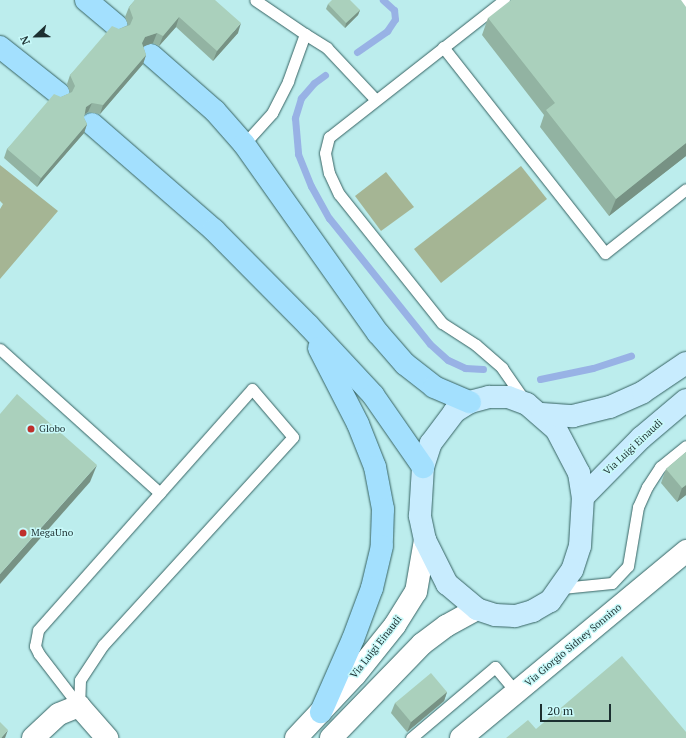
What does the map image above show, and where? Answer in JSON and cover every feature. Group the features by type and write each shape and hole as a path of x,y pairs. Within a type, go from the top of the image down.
{"highway":[{"path":"86,0 117,26"},
{"path":"0,47 58,94"},
{"path":"151,55 215,111 244,144 378,333 405,364 434,387 470,402"},
{"path":"92,124 214,230 308,325 373,395 423,467"},
{"path":"308,325 361,431 376,466 383,509 382,546 372,588 321,712"}],"main road":[{"name":"Via Luigi Einaudi","path":"534,409 556,429 569,450 578,473 584,497 584,522 580,546 572,570 562,588 550,601 533,611 514,616 496,615 477,609 447,584 434,562 425,540 420,516 423,467 431,443 442,425 454,412 470,402 489,397 508,397 534,409 573,416 610,407 643,392 686,363"},
{"name":"Via Luigi Einaudi","path":"584,497 620,458 686,400"},
{"name":"Via Luigi Einaudi","path":"296,738 321,712 395,625 416,592 425,540"},
{"name":"Via Giorgio Sidney Sonnino","path":"461,738 686,551"},
{"path":"331,738 422,644 446,626 477,609"},
{"path":"33,738 59,714 88,721 107,738"}],"lane":[{"path":"254,0 327,48 376,100"},
{"path":"504,0 329,137 325,153 329,173 339,194 442,323 476,345 502,368 534,409"},
{"path":"672,0 684,8"},
{"path":"684,0 684,8"},
{"path":"244,144 272,113 288,81 305,34"},
{"path":"443,47 605,253 686,189"},
{"path":"0,349 160,493"},
{"path":"252,389 292,437 103,645 80,680 88,721 39,654 35,646 38,630 252,389"},
{"path":"664,418 686,413"},
{"path":"562,588 612,583 628,566 638,507 647,487 660,467 686,446"},
{"path":"411,738 495,667 516,692"}],"green space":[{"path":"0,165 58,211 0,279 0,209 3,204 0,201"},
{"path":"521,166 547,199 441,283 414,249"},
{"path":"386,172 414,207 381,231 355,196"}],"building":[{"path":"135,0 215,0 241,23 217,51 179,17 163,36 157,33 145,37 142,43 146,55 103,105 92,103 86,107 84,118 87,124 41,178 7,149 54,94 61,97 72,92 75,86 70,75 112,26 119,29 130,25 133,18 129,7"},
{"path":"332,0 350,0 360,10 346,23 328,4"},
{"path":"511,0 681,0 686,7 686,143 616,199 546,110 555,103 488,18"},
{"name":"MegaUno","path":"17,394 97,465 0,574 0,414"},
{"path":"686,452 686,485 682,488 666,469"},
{"path":"622,656 686,732 686,738 506,738 528,720 536,729"},
{"path":"431,673 447,692 411,722 395,703"},
{"path":"0,722 8,730 1,738 0,738"}],"waterway":[{"path":"357,52 387,31 395,19 394,10 383,0"},
{"path":"325,75 314,83 301,98 295,118 298,154 311,186 329,218 430,344 448,360 465,368 483,369"},
{"path":"540,379 593,368 631,356"}],"place":[{"name":"Globo","path":"31,429"},
{"name":"MegaUno","path":"23,533"}]}
